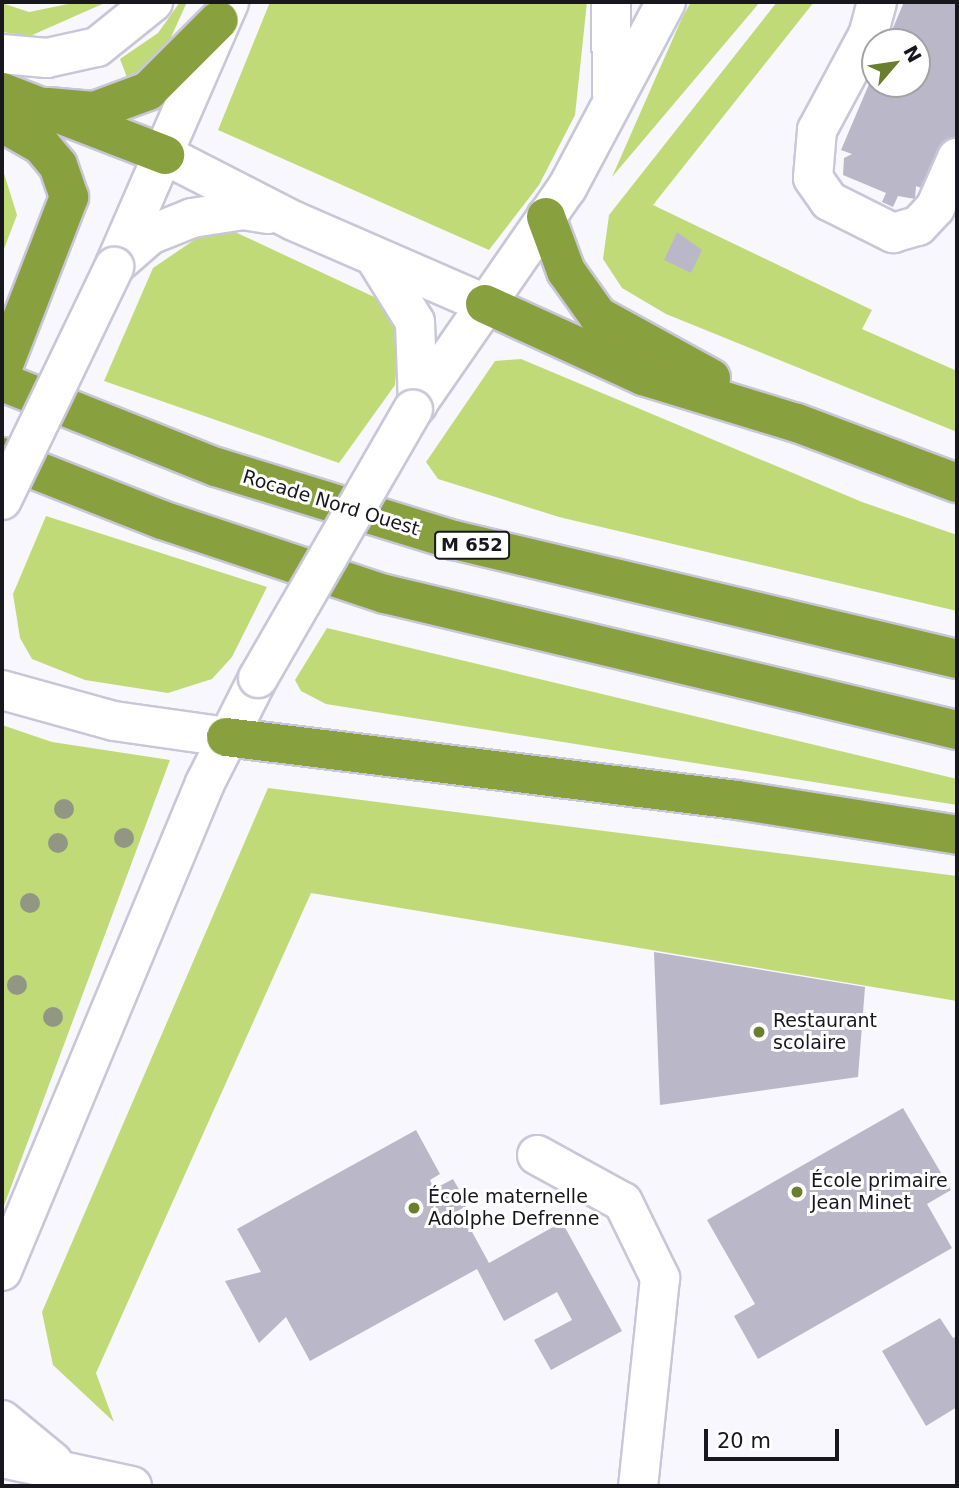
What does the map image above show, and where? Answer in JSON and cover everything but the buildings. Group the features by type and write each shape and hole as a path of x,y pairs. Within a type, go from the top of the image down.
{"highway":[{"path":"48,107 94,111 148,91 224,11"},
{"path":"2,92 48,107 165,155"},
{"path":"2,123 41,145 58,164 69,197 61,230 2,370"},
{"path":"546,217 566,271 598,316 797,423"},
{"path":"485,304 643,376 797,423 957,483"},
{"name":"Rocade Nord Ouest","path":"2,382 216,467 454,540 957,659"},
{"path":"2,457 186,529 386,594 957,730"},
{"path":"226,737 737,800 957,835"}],"street":[{"path":"2,54 47,58 97,47 153,2"},
{"path":"608,110 615,61 611,2"},
{"path":"2,1271 226,737 416,407 546,217 666,2"},
{"path":"877,2 868,35 817,130 813,178 829,201 893,233 918,226 936,208 957,158"},
{"path":"2,500 165,155 224,11"},
{"path":"165,155 294,221 376,259 485,304"},
{"path":"114,267 150,235 192,218 243,210 294,221"},
{"path":"376,259 415,322 416,407"},
{"path":"2,670 19,696 226,737"},
{"path":"537,1156 624,1202 660,1278 638,1486"},
{"path":"2,1419 63,1470"},
{"path":"2,1458 132,1486"}],"green space":[{"path":"78,2 107,2 30,36 2,32 2,3 29,12"},
{"path":"180,2 187,2 167,46 152,67 128,80 120,59 158,33"},
{"path":"270,2 587,2 575,115 539,185 489,250 218,130"},
{"path":"691,2 760,2 612,177 682,18"},
{"path":"777,2 814,2 653,205 872,310 862,329 957,371 957,432 666,314 622,288 603,259 609,215"},
{"path":"2,167 17,215 2,254"},
{"path":"235,232 385,302 399,340 395,385 339,463 104,381 153,268 203,234"},
{"path":"521,359 862,502 957,535 957,611 559,517 438,479 426,462 495,361"},
{"path":"46,516 267,587 232,657 212,679 168,693 85,680 32,659 20,638 13,594"},
{"path":"327,628 957,779 957,805 326,704 301,691 295,680"},
{"path":"2,725 52,742 170,760 2,1211"},
{"path":"268,788 957,876 957,1001 311,893 96,1373 114,1422 53,1365 42,1312"}],"place":[{"name":"Restaurant scolaire","path":"759,1032"},
{"name":"École primaire Jean Minet","path":"797,1192"},
{"name":"École maternelle Adolphe Defrenne","path":"414,1208"}]}
